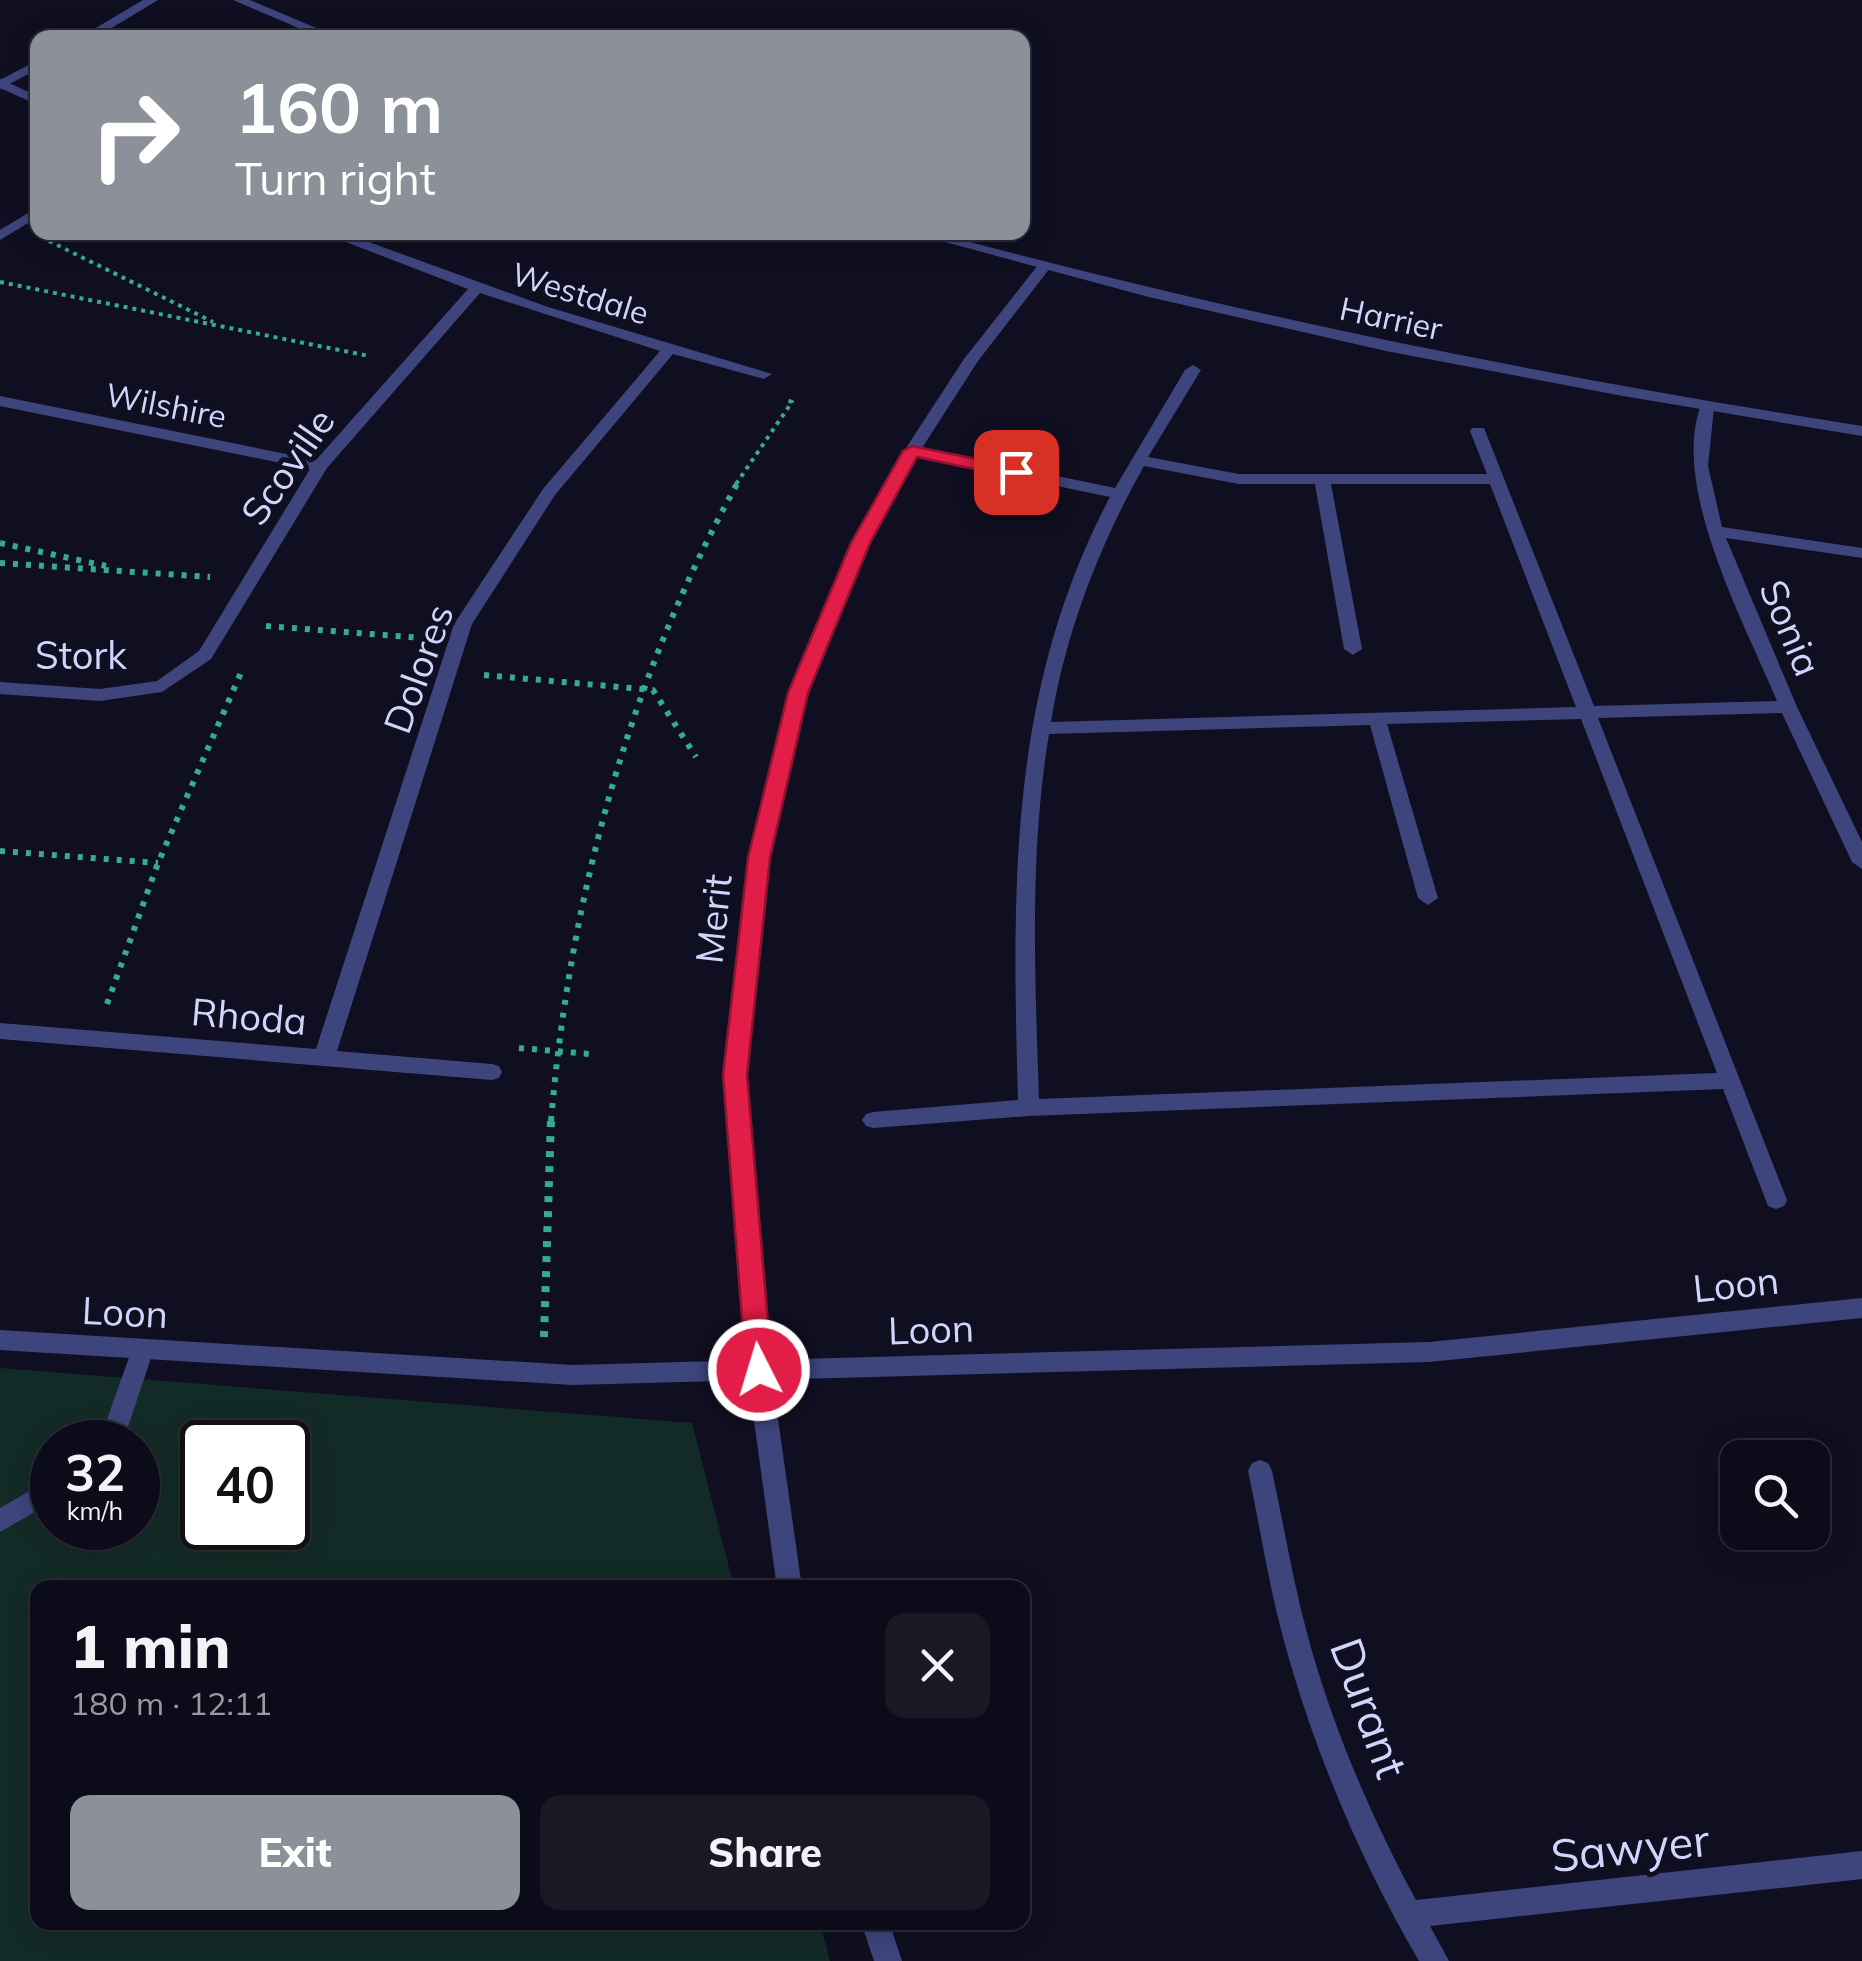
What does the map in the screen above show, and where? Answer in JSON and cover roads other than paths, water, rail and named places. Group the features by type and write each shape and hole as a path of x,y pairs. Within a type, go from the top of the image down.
{"street":[{"path":"99,30 152,0"},
{"path":"239,0 314,30"},
{"path":"1,84 30,68"},
{"path":"1,84 30,97"},
{"path":"0,236 30,215"},
{"name":"Westdale","path":"348,240 476,290 668,351 764,374"},
{"name":"Harrier","path":"943,240 1042,268 1384,346 1706,408 1862,431"},
{"name":"Merit","path":"789,1580 759,1370 735,1075 759,858 798,693 860,543 912,451 972,359 1042,268"},
{"name":"Scoville","path":"162,686 205,655 320,466 476,290"},
{"name":"Dolores","path":"324,1058 462,624 549,492 668,351"},
{"path":"1028,1108 1022,899 1039,728 1086,564 1138,460 1193,370"},
{"name":"Wilshire","path":"0,400 320,466"},
{"name":"Sonia","path":"1706,408 1700,466 1715,531 1788,707 1862,862"},
{"path":"1478,431 1776,1200"},
{"path":"912,451 1120,494"},
{"path":"1138,460 1216,476 1497,479"},
{"path":"1322,479 1353,649"},
{"path":"1715,531 1862,553"},
{"name":"Stork","path":"0,688 100,696 162,686"},
{"path":"1039,728 1788,707"},
{"path":"1377,719 1428,898"},
{"name":"Rhoda","path":"0,1031 492,1072"},
{"path":"873,1120 1028,1108 1730,1081"},
{"name":"Loon","path":"0,1340 542,1373 759,1370 1429,1352 1862,1308"},
{"path":"118,1420 142,1349"},
{"name":"Durant","path":"1260,1471 1302,1658 1357,1803 1407,1915 1435,1961"},
{"path":"0,1521 30,1503"},
{"name":"Sawyer","path":"1407,1915 1862,1865"},
{"path":"878,1930 888,1961"}]}
